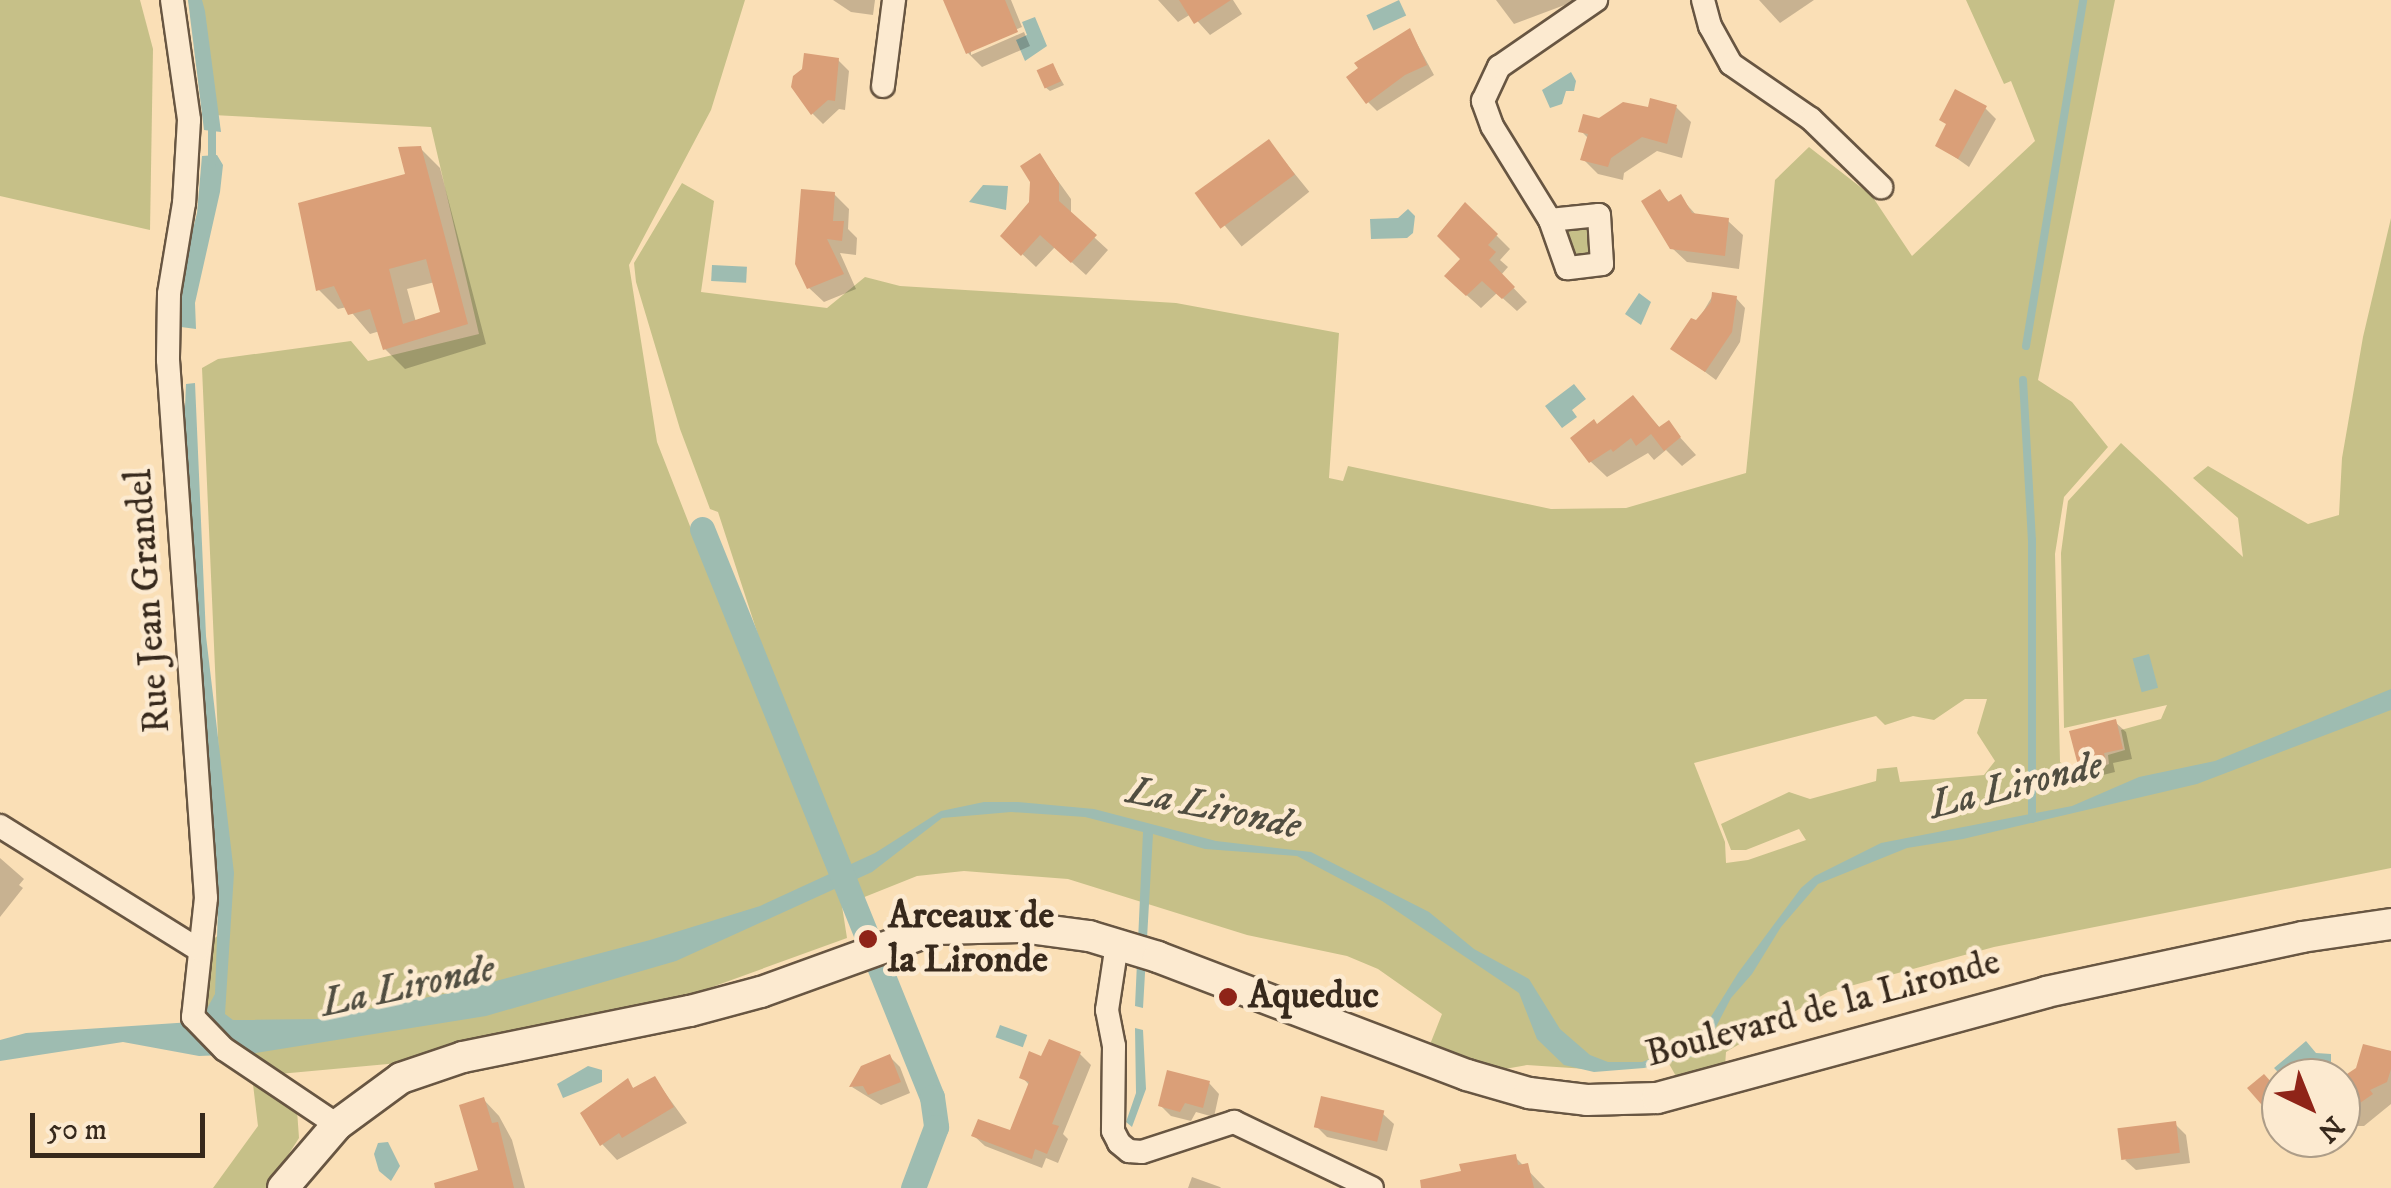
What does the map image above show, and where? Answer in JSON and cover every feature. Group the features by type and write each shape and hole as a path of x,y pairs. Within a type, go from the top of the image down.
{"street":[{"name":"Rue Jean Grandel","path":"172,0 189,120 184,203 169,294 168,360 206,898 193,1017 210,1038 337,1125"},
{"path":"883,86 894,0"},
{"path":"1550,220 1492,126 1483,101 1498,67 1596,0"},
{"path":"1703,0 1714,36 1731,64 1812,119 1881,187"},
{"path":"0,826 198,950"},
{"name":"Boulevard de la Lironde","path":"283,1188 337,1125 377,1093 431,1067 761,992 935,929 1021,927 1117,944 1467,1075 1530,1093 1587,1100 1657,1098 2046,992 2302,937 2391,924"},
{"path":"1117,944 1108,1010 1114,1046 1113,1131 1119,1143 1129,1151 1142,1152 1234,1122 1372,1188"}],"shaded area":[{"path":"0,0 140,0 153,49 150,230 0,196"},
{"path":"188,0 745,0 711,110 629,265 657,442 737,646 759,638 718,512 710,509 680,429 636,282 634,263 682,183 714,201 701,292 827,308 865,277 900,286 1176,303 1339,333 1329,478 1343,481 1348,466 1551,509 1626,508 1746,473 1775,180 1809,147 1872,196 1912,256 2035,141 2011,81 2004,84 1966,0 2115,0 2038,380 2072,402 2108,447 2064,497 2055,554 2060,762 2079,776 2109,764 2108,755 2125,750 2121,730 2161,719 2167,705 2064,728 2061,553 2068,501 2121,443 2243,557 2238,518 2193,478 2208,466 2308,524 2339,515 2342,458 2363,337 2391,218 2391,868 1994,947 1828,992 1726,1052 1725,1066 1677,1078 1668,1062 1601,1070 1527,1065 1499,1070 1429,1047 1442,1014 1378,969 1347,956 1247,935 1068,879 964,871 917,876 842,906 847,938 690,995 505,1032 399,1063 279,1074 252,1061 202,1014 207,943 222,933 220,784 202,368 218,359 351,341 368,361 479,334 431,127 213,115","holes":["1965,699 1987,699 1977,733 1995,761 1984,775 1900,782 1897,767 1877,769 1876,781 1810,799 1789,792 1721,824 1731,850 1746,850 1799,829 1806,840 1748,860 1726,863 1725,842 1694,763 1876,716 1885,725 1913,716 1934,720"]},
{"path":"1591,227 1594,251 1575,258 1565,231"},
{"path":"252,1076 297,1110 299,1138 267,1188 213,1188 258,1126"}],"water":[{"path":"188,0 202,0 205,11 221,132 204,130"},
{"path":"1399,0 1406,15 1374,31 1366,15"},
{"path":"1035,17 1047,46 1025,61 1016,40 1027,35 1022,22"},
{"path":"1571,72 1576,81 1574,91 1566,91 1562,104 1550,108 1542,90"},
{"path":"217,155 223,165 220,192 195,303 196,329 181,327 183,268 197,213 202,156"},
{"path":"983,185 1008,186 1006,210 969,202"},
{"path":"1408,209 1415,216 1413,233 1407,238 1371,239 1370,219 1398,218"},
{"path":"712,265 747,267 746,283 711,281"},
{"path":"1639,293 1651,302 1641,325 1625,314"},
{"path":"195,383 206,636 234,873 225,1014 233,1020 319,1019 454,992 650,940 760,906 875,853 941,811 984,802 1018,802 1094,809 1216,841 1311,852 1429,912 1474,949 1529,979 1560,1029 1590,1055 1608,1062 1642,1062 1696,1041 1738,973 1801,888 1815,876 1881,843 2072,806 2139,777 2215,761 2391,689 2391,710 2197,784 1963,839 1907,848 1818,884 1781,927 1752,974 1731,998 1705,1048 1695,1056 1644,1068 1594,1072 1564,1065 1537,1039 1519,993 1382,901 1297,856 1205,849 1153,834 1143,1008 1135,1006 1143,832 1085,817 1011,812 942,818 872,872 676,961 486,1016 249,1054 199,1056 123,1042 0,1061 0,1040 26,1033 207,1021 204,1014 215,994 218,908 184,431 186,384"},
{"path":"1574,384 1586,399 1572,410 1577,417 1562,428 1545,406"},
{"path":"2149,654 2158,688 2142,692 2133,658"},
{"path":"1000,1025 1027,1035 1023,1047 996,1037"},
{"path":"1135,1028 1143,1030 1146,1089 1132,1127 1126,1122 1136,1093"},
{"path":"2306,1041 2316,1053 2331,1054 2331,1058 2286,1058"},
{"path":"588,1066 602,1070 602,1082 563,1098 557,1084"},
{"path":"388,1142 400,1166 391,1181 379,1171 374,1154 378,1143"}],"building":[{"path":"943,0 1005,0 1018,32 966,54"},
{"path":"1179,0 1231,0 1194,24"},
{"path":"1410,28 1427,65 1405,75 1366,104 1346,77 1358,68 1354,63"},
{"path":"804,53 839,58 835,101 828,100 811,115 791,87 793,76 802,69"},
{"path":"1053,63 1061,81 1045,89 1037,70"},
{"path":"1955,89 1987,106 1958,159 1935,146 1946,124 1939,120"},
{"path":"1650,98 1677,105 1667,144 1642,137 1611,158 1608,167 1580,160 1588,134 1578,132 1583,114 1599,118 1623,102 1648,107"},
{"path":"1269,139 1295,175 1220,229 1195,193"},
{"path":"421,146 468,324 383,350 370,309 348,315 334,286 316,291 298,203 405,174 398,147","holes":["426,259 440,312 403,324 389,269"]},
{"path":"1040,153 1059,183 1059,201 1097,235 1071,263 1040,235 1021,256 1000,236 1029,202 1030,182 1020,166"},
{"path":"801,189 835,192 833,221 844,221 842,241 827,239 844,274 807,289 795,264"},
{"path":"1660,189 1668,202 1681,194 1692,213 1729,218 1725,256 1670,249 1641,201"},
{"path":"1465,202 1498,234 1488,245 1496,252 1489,260 1515,287 1502,299 1482,281 1466,296 1444,276 1460,259 1437,236"},
{"path":"1712,292 1737,296 1732,332 1705,372 1670,349 1691,318 1696,320 1711,302"},
{"path":"1633,395 1659,427 1669,420 1681,437 1664,451 1651,434 1636,446 1631,438 1589,463 1570,438 1594,419 1597,424"},
{"path":"2116,719 2123,749 2104,753 2106,762 2079,769 2069,731"},
{"path":"1049,1039 1081,1052 1052,1124 1059,1126 1047,1154 1035,1149 1032,1159 971,1136 978,1119 1010,1130 1029,1082 1019,1078 1029,1051 1041,1056"},
{"path":"2363,1044 2391,1051 2387,1082 2370,1090 2373,1094 2361,1102 2361,1058"},
{"path":"890,1054 901,1082 868,1095 863,1086 849,1087 861,1066"},
{"path":"1167,1070 1210,1081 1203,1108 1185,1103 1180,1112 1158,1106"},
{"path":"655,1076 674,1107 622,1138 619,1133 600,1146 580,1113 628,1078 633,1088"},
{"path":"2261,1076 2261,1104 2247,1088"},
{"path":"1321,1096 1384,1111 1377,1142 1314,1127"},
{"path":"484,1097 492,1123 498,1122 514,1188 435,1188 434,1183 478,1170 459,1105"},
{"path":"2176,1121 2180,1153 2121,1160 2117,1128"},
{"path":"1516,1154 1518,1165 1528,1163 1534,1188 1421,1188 1420,1180 1461,1171 1459,1164"}],"waterway":[{"path":"2026,346 2083,0"},
{"path":"212,123 212,164"},
{"name":"La Lironde","path":"2023,380 2032,540 2032,819"},
{"path":"702,529 932,1097 936,1127 913,1188"}],"place":[{"name":"Arceaux de la Lironde","path":"868,939"},
{"name":"Aqueduc","path":"1228,997"}]}
